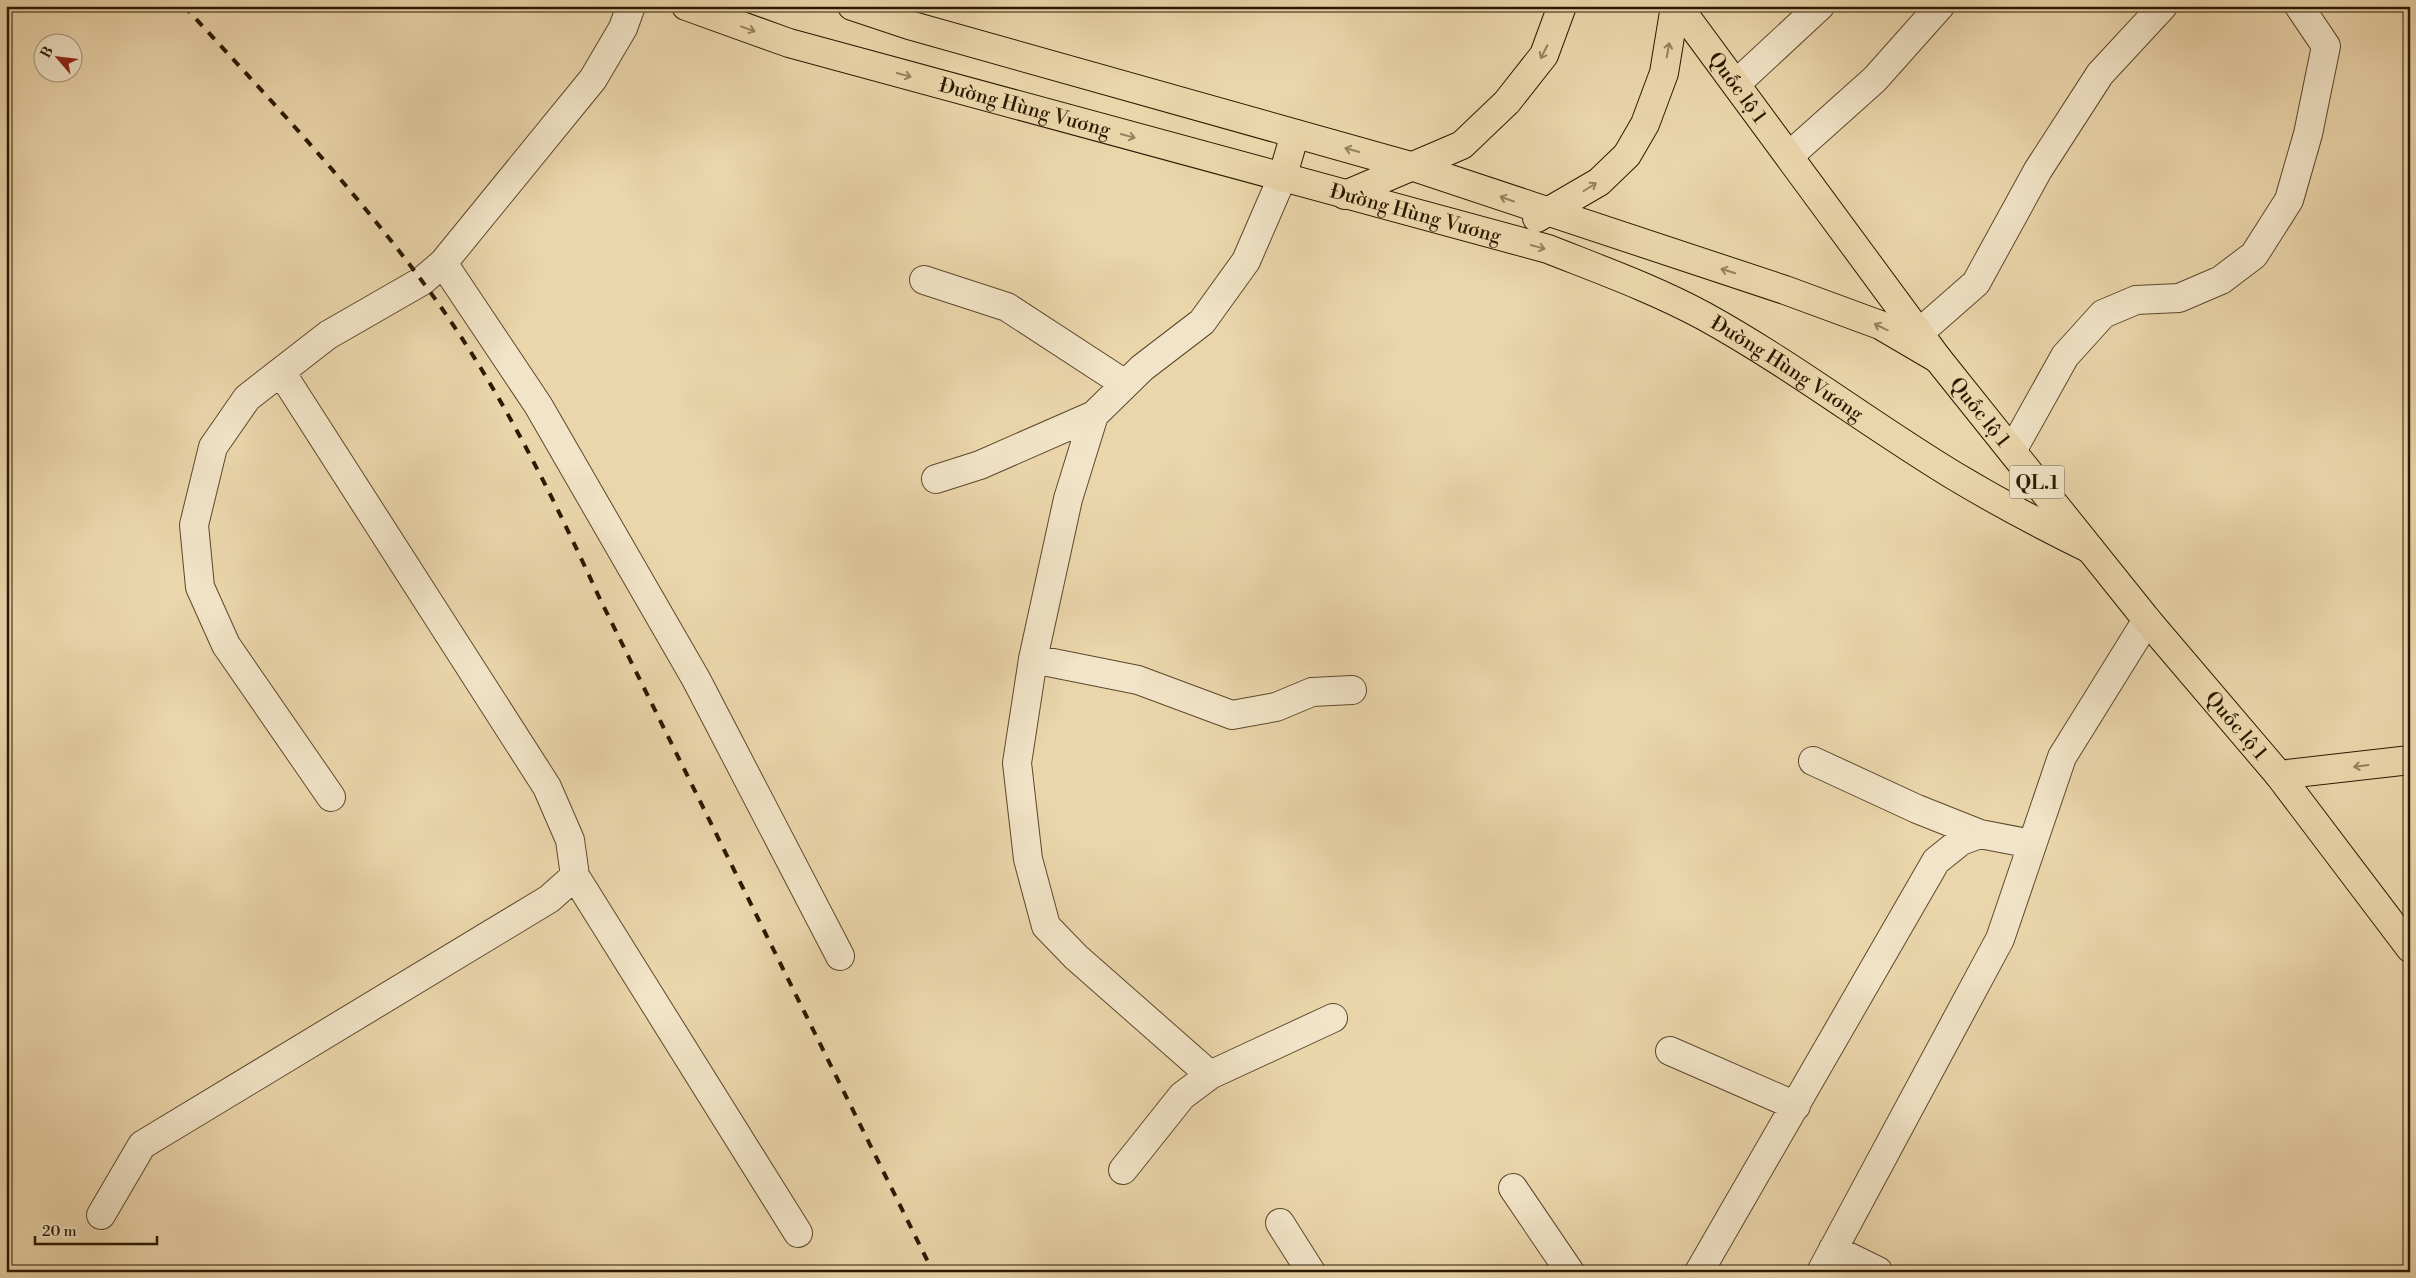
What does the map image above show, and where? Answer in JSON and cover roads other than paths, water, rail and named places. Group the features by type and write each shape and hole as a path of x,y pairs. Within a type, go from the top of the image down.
{"main road":[{"name":"Đường Hùng Vương","path":"686,6 789,43 1548,249 1647,288 1704,316 1788,366 1954,475 2020,514 2090,548"},
{"name":"Đường Hùng Vương","path":"852,6 918,28 1414,167 1785,290 1880,325 1938,359"},
{"path":"1345,195 1462,145 1507,102 1544,55 1562,6"},
{"path":"1495,236 1549,213 1599,182 1628,155 1645,124 1664,73 1677,6"},
{"name":"Quốc lộ 1","path":"1677,6 1938,359 2147,620 2279,775 2410,948"},
{"path":"1282,178 1294,134"},
{"path":"2279,775 2410,760"}],"street":[{"path":"332,797 226,645 200,588 194,525 212,447 248,398 328,335 422,281 443,263 592,79 623,28 631,6"},
{"path":"1736,84 1820,6"},
{"path":"1789,156 1875,79 1940,6"},
{"path":"1919,333 1976,283 2038,170 2100,74 2163,6"},
{"path":"2012,452 2064,356 2102,314 2136,300 2179,298 2221,280 2254,255 2289,200 2308,134 2326,46 2299,6"},
{"path":"936,479 980,465 1094,415 1142,368 1202,322 1246,261 1282,178"},
{"path":"443,263 538,405 696,679 840,956"},
{"path":"924,280 1006,307 1125,384"},
{"path":"281,372 547,788 570,840 575,876 798,1233"},
{"path":"1094,415 1068,499 1033,659 1017,763 1028,859 1046,926 1076,957 1210,1075"},
{"path":"1878,1271 1827,1260 2000,939 2062,757 2147,620"},
{"path":"1033,659 1138,680 1232,715 1276,707 1312,692 1352,690"},
{"path":"1813,761 1917,809 1980,834 2032,844"},
{"path":"1699,1272 1936,861 1961,841 1980,834"},
{"path":"101,1215 142,1145 549,899 575,876"},
{"path":"1123,1170 1182,1096 1210,1075 1333,1018"},
{"path":"1670,1051 1796,1106"},
{"path":"1513,1188 1570,1272"},
{"path":"1280,1223 1311,1272"}],"railway":[{"path":"184,6 307,140 366,210 422,281 473,356 496,394 540,474 933,1272"}]}
